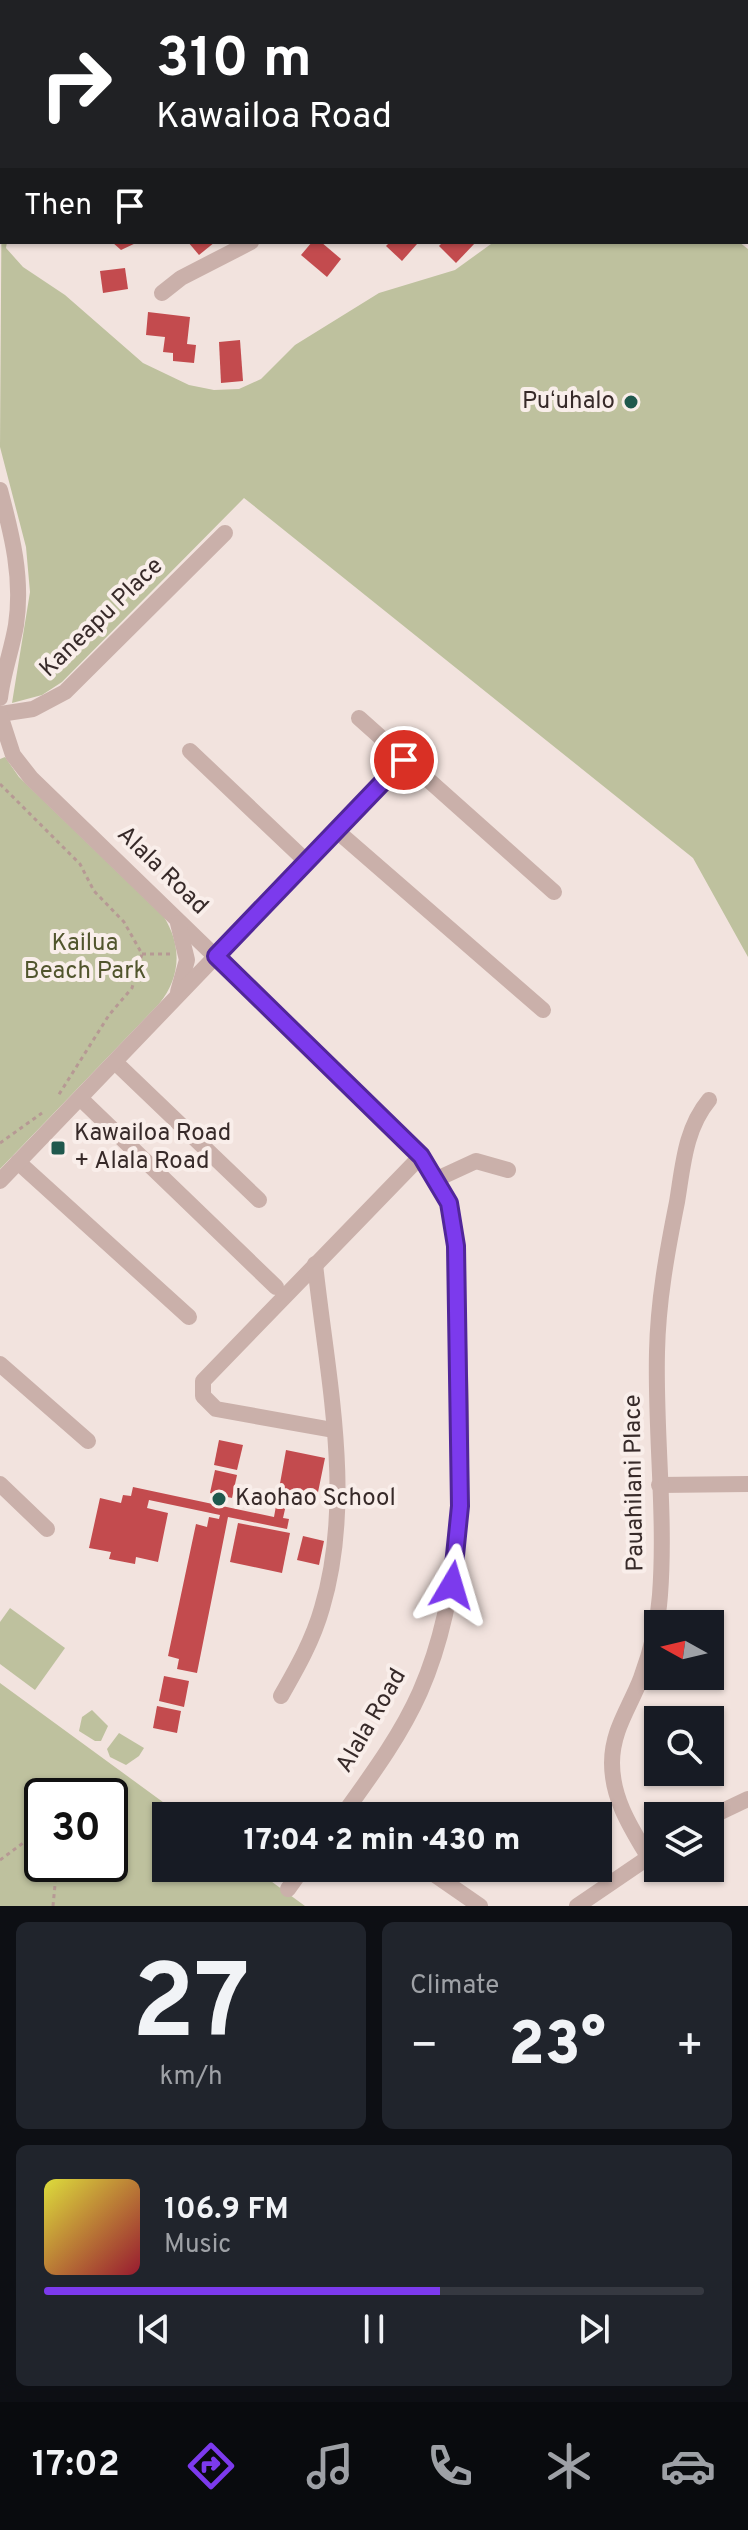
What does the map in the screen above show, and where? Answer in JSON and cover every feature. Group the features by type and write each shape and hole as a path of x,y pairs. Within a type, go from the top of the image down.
{"street":[{"path":"162,293 181,278 247,244"},
{"path":"0,490 15,549 19,592 16,626 0,698"},
{"name":"Kaneapu Place","path":"1,721 65,692 225,533"},
{"path":"359,718 554,892"},
{"name":"Alala Road","path":"1,721 13,755 31,778 421,1156 449,1203 456,1246 460,1506 456,1559 440,1638 420,1693 355,1802"},
{"path":"190,751 307,862"},
{"path":"0,1181 404,760"},
{"path":"337,831 543,1010"},
{"path":"172,915 184,936 187,954 183,980 174,999"},
{"path":"115,1062 259,1200"},
{"path":"81,1099 276,1287"},
{"name":"Pauahilani Place","path":"644,1841 620,1805 612,1765 619,1724 644,1669 657,1617 661,1576 657,1355 660,1299 687,1144 696,1118 709,1100"},
{"path":"333,1430 216,1409 206,1402 201,1390 209,1373 421,1156"},
{"path":"437,1179 476,1161 508,1170"},
{"path":"18,1162 189,1317"},
{"path":"281,1696 315,1632 330,1576 337,1518 333,1430 315,1264"},
{"path":"0,1364 88,1441"},
{"path":"0,1484 47,1529"},
{"path":"659,1485 748,1484"},
{"path":"724,1810 748,1799"},
{"path":"577,1906 644,1861"},
{"path":"288,1889 293,1882"},
{"path":"445,1882 480,1906"}],"path":[{"path":"0,784 80,864 94,891 124,922 142,954 132,988 109,1015 52,1103"},
{"path":"142,954 187,954"},
{"path":"0,1143 45,1110"},
{"path":"0,1860 24,1842"},
{"path":"53,1906 55,1882"}],"green space":[{"path":"1,244 7,244 6,248 23,267 65,295 143,363 189,385 214,390 239,389 261,379 295,345 379,293 455,270 491,244 742,244 748,249 748,957 693,858 244,498 62,682 42,695 12,703 30,592 26,547 0,447"},
{"name":"Kailua Beach Park","path":"5,757 19,777 164,917 174,939 176,961 172,983 159,1004 0,1169 0,759"},
{"path":"10,1608 65,1648 35,1690 0,1664 0,1622"},
{"path":"0,1683 163,1802 152,1802 152,1882 272,1882 305,1906 0,1906"},
{"path":"92,1710 108,1726 101,1741 95,1741 79,1731 82,1717"},
{"path":"119,1733 144,1748 126,1765 110,1757 107,1749"}],"building":[{"path":"114,244 134,244 121,250"},
{"path":"190,244 213,244 199,255"},
{"path":"310,244 323,244 341,259 327,277 301,255"},
{"path":"388,244 417,244 402,261 386,246"},
{"path":"441,244 474,244 456,263 439,246"},
{"path":"125,268 128,289 103,293 100,271"},
{"path":"148,312 190,317 187,344 196,345 194,363 173,361 173,353 163,352 165,337 146,335"},
{"path":"240,340 243,381 221,383 219,342"},
{"path":"219,1440 243,1445 237,1470 214,1465"},
{"path":"286,1450 325,1458 316,1502 288,1496 283,1518 289,1519 287,1529 228,1517 197,1673 177,1669 179,1659 168,1656 196,1524 207,1527 209,1517 219,1519 220,1515 149,1500 147,1508 168,1513 158,1562 136,1557 135,1564 109,1559 111,1552 89,1548 100,1498 121,1503 123,1495 131,1496 133,1487 274,1517"},
{"path":"215,1470 237,1475 232,1498 210,1493"},
{"path":"238,1523 290,1533 282,1573 230,1562"},
{"path":"303,1536 324,1541 319,1565 297,1560"},
{"path":"164,1676 189,1681 184,1707 159,1701"},
{"path":"157,1706 181,1711 177,1733 153,1728"}],"place":[{"name":"Puʻuhalo","path":"631,402"},
{"name":"Kawailoa Road + Alala Road","path":"58,1148"},
{"name":"Kaohao School","path":"219,1499"}],"route":[{"path":"404,760 216,956 421,1156 449,1203 456,1246 460,1506 452,1585"}]}
